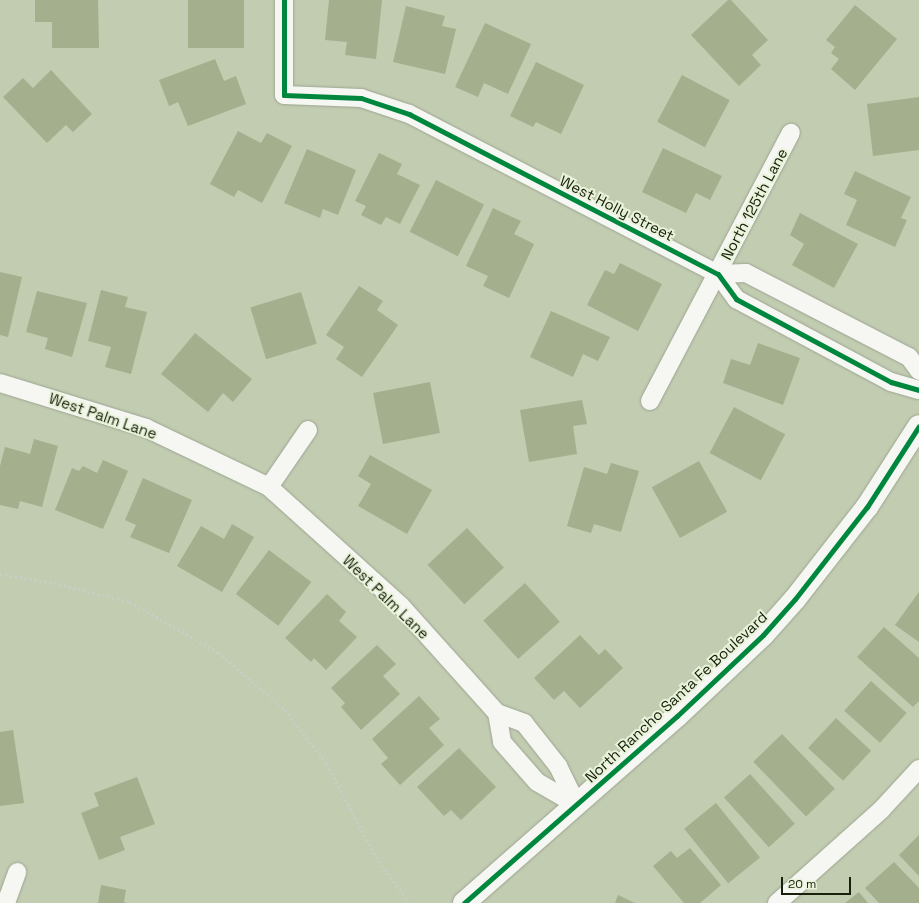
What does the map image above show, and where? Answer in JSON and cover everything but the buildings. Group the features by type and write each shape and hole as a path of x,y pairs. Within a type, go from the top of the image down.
{"street":[{"name":"West Holly Street","path":"284,0 284,95 361,98 409,114 718,274 736,299 891,382 919,390"},
{"name":"North 125th Lane","path":"650,401 791,133"},
{"name":"West Holly Street","path":"718,274 746,273 909,357 919,371"},
{"name":"West Palm Lane","path":"0,383 146,428 269,487 401,606 497,713 524,723 558,766 577,805"},
{"name":"North Rancho Santa Fe Boulevard","path":"464,903 677,716 763,635 795,599 867,507 919,426"},
{"path":"269,487 308,430"},
{"path":"497,713 502,742 537,782 577,805"},
{"path":"776,903 881,810 919,769"},
{"path":"6,903 17,872"}],"path":[{"path":"0,574 59,584 130,602 218,652 285,710 327,764 376,857 409,903"}],"cycle path":[{"path":"284,0 284,95 361,98 409,114 718,274 736,299 891,382 919,390"},
{"path":"464,903 677,716 763,635 795,599 867,507 919,426"}]}
